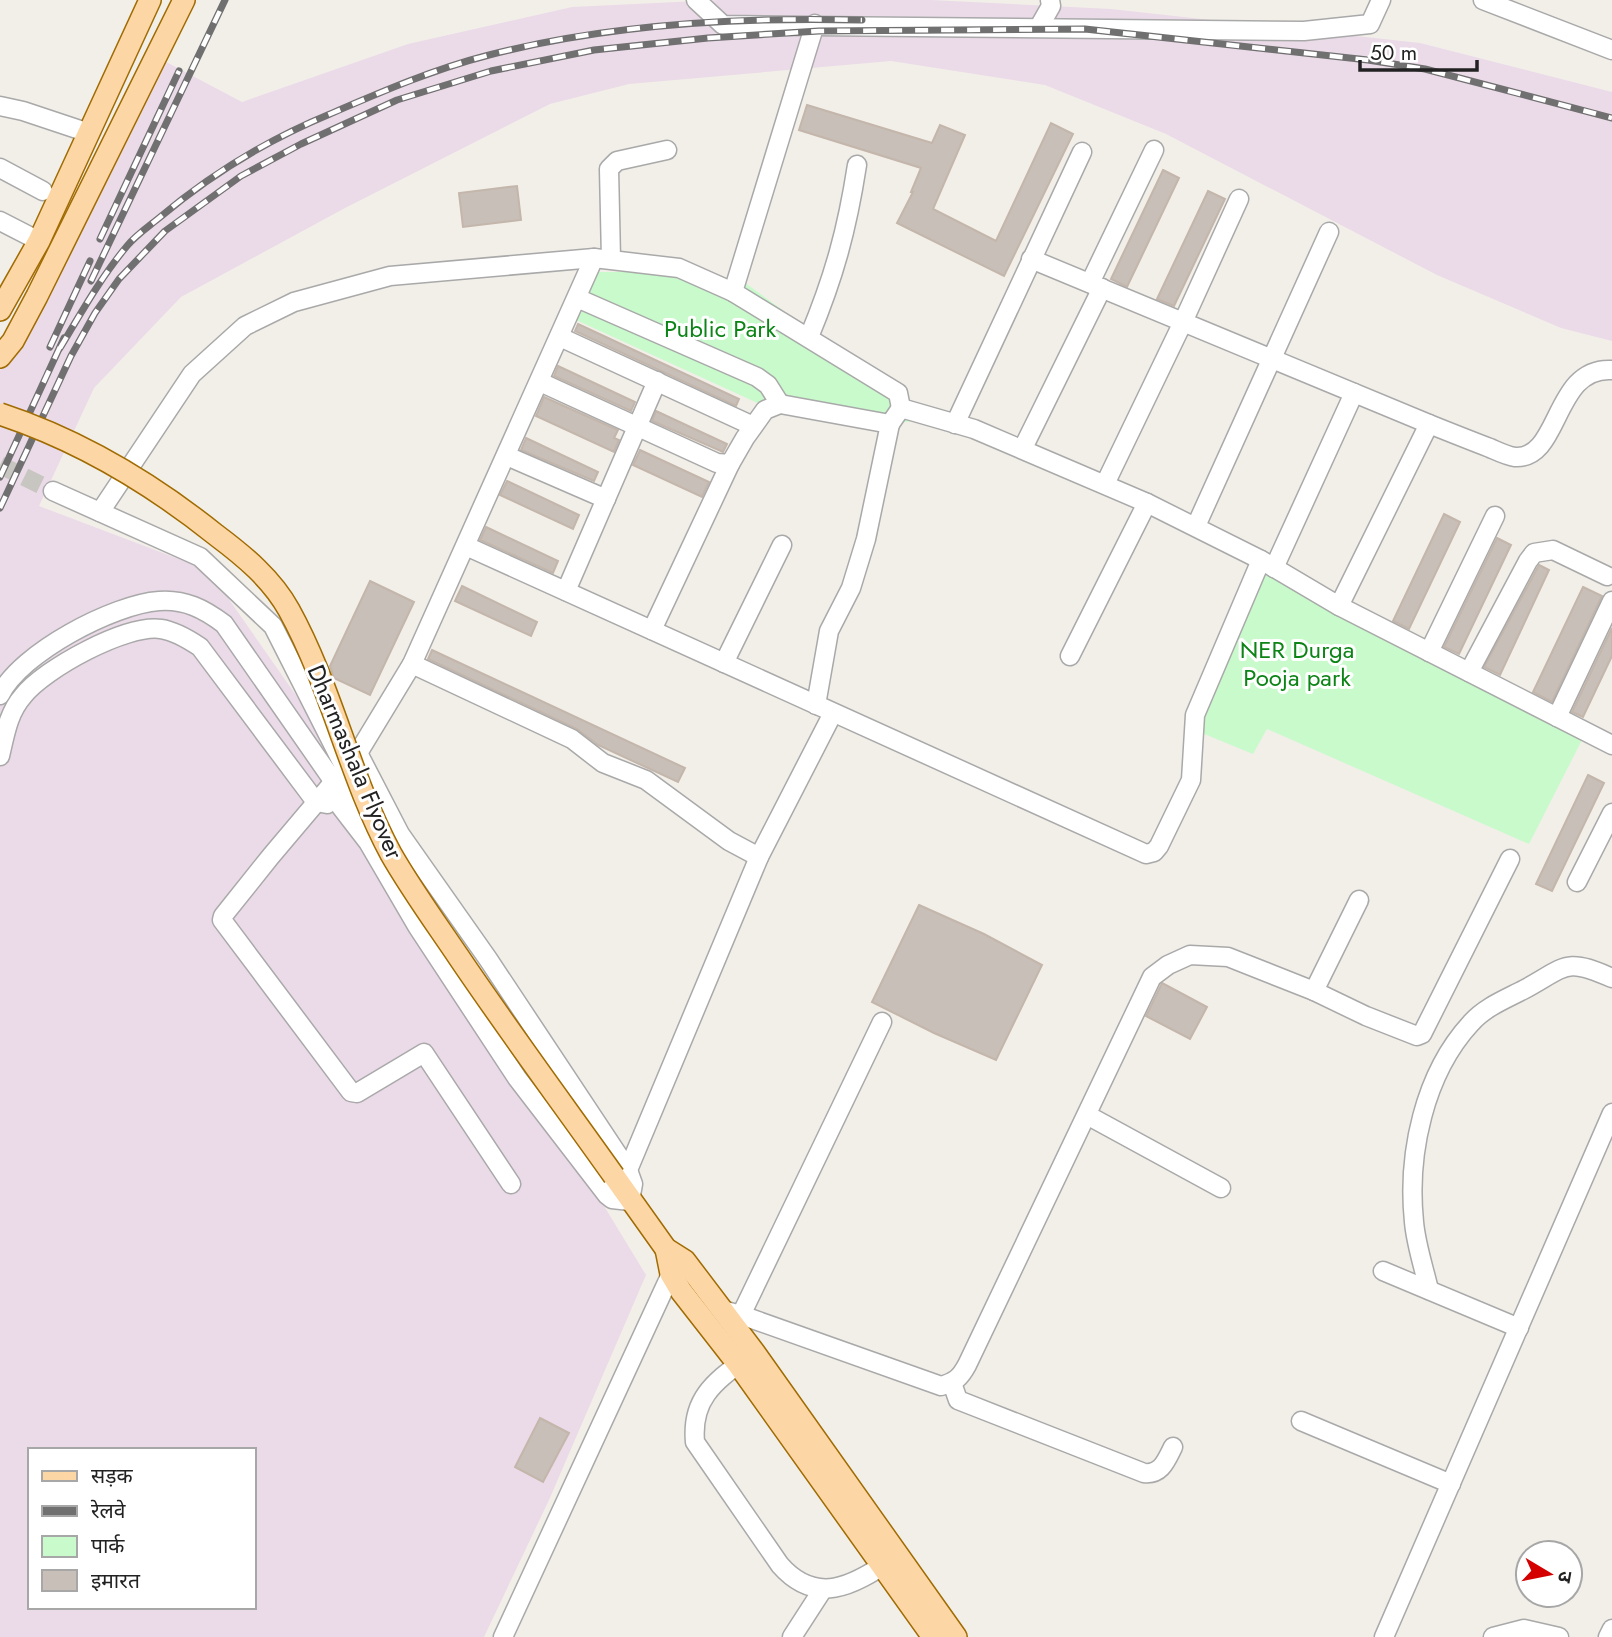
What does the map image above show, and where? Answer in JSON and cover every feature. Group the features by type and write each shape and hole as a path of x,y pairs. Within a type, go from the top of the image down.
{"main road":[{"path":"0,310 39,241 150,0"},
{"path":"0,357 13,341 37,296 184,0"},
{"name":"Dharmashala Flyover","path":"0,414 79,445 124,471 204,525 271,583 288,609 326,690 374,819 391,854 475,981 621,1173 630,1201 678,1267"},
{"path":"678,1267 732,1313 746,1358"},
{"path":"678,1267 681,1291 746,1358 889,1561 933,1637"},
{"path":"889,1561 956,1637"}],"street":[{"path":"696,0 723,24 1304,31 1370,24 1381,0"},
{"path":"1039,27 1051,6 1050,0"},
{"path":"1483,0 1612,50"},
{"path":"733,292 815,24"},
{"path":"0,106 89,133"},
{"path":"511,1184 427,1055 421,1054 354,1094 223,924 223,916 358,753 412,664 577,298 603,259 609,169 617,161 667,150"},
{"path":"1023,448 1154,150"},
{"path":"956,424 1082,152"},
{"path":"809,337 835,269 848,223 856,165"},
{"path":"0,168 43,191"},
{"path":"1105,484 1239,200"},
{"path":"0,221 39,241"},
{"path":"1196,526 1329,232"},
{"path":"1031,258 1513,457 1530,456 1540,448 1558,411 1578,381 1598,369 1612,370"},
{"path":"100,512 192,374 245,326 293,302 390,276 603,259 678,268 733,292 898,393 901,408 890,425 866,539 851,588 829,631 816,705"},
{"path":"577,298 757,377 768,385 780,404"},
{"path":"560,337 754,426"},
{"path":"566,591 657,381"},
{"path":"540,382 717,463 730,464"},
{"path":"466,546 1146,854 1154,852 1191,780 1195,715 1354,393"},
{"path":"652,630 730,464 765,410 780,404 890,425"},
{"path":"901,408 1023,448 1196,526 1339,606 1612,746"},
{"path":"1339,606 1429,424"},
{"path":"507,456 606,499"},
{"path":"53,491 200,557 273,626 368,842"},
{"path":"1069,656 1147,503"},
{"path":"1429,652 1495,516"},
{"path":"724,663 782,545"},
{"path":"1469,672 1534,553 1553,550 1610,575"},
{"path":"0,695 18,670 39,652 85,625 137,606 159,601 182,602 205,610 224,624 340,775 341,807 368,842 417,926 517,1078 607,1195 612,1199 630,1201"},
{"path":"1557,717 1612,601"},
{"path":"0,756 13,710 24,694 87,650 135,630 160,629 183,636 200,647 316,802 341,807"},
{"path":"412,664 572,739 603,763 646,780 729,841 759,857"},
{"path":"621,1173 759,857 833,713"},
{"path":"358,753 400,834 488,959 621,1173"},
{"path":"1577,881 1612,813"},
{"path":"882,1022 732,1313 941,1386 959,1378 967,1365 1152,977 1168,965 1190,955 1228,957 1314,991 1409,1035 1422,1034 1510,859"},
{"path":"1314,991 1359,900"},
{"path":"1429,1290 1414,1224 1414,1156 1422,1118 1434,1082 1453,1046 1472,1022 1486,1010 1569,965 1585,966 1612,978"},
{"path":"1384,1637 1612,1113"},
{"path":"1087,1115 1222,1188"},
{"path":"503,1637 678,1267"},
{"path":"1383,1271 1519,1328"},
{"path":"746,1358 710,1388 701,1400 694,1427 695,1442 780,1565 790,1577 823,1589 853,1584 889,1561"},
{"path":"952,1383 958,1400 1144,1473 1158,1471 1173,1447"},
{"path":"1301,1420 1451,1484"},
{"path":"792,1637 823,1589"},
{"path":"1493,1637 1524,1629 1559,1637"},
{"path":"1608,1637 1612,1629"}],"shaded area":[{"path":"718,0 931,0 1111,9 1420,43 1612,92 1612,341 1561,328 1437,275 1166,134 1045,85 891,61 629,84 550,104 345,208 181,297 94,388 39,506 192,564 228,598 300,701 335,764 646,1275 549,1500 484,1637 0,1637 0,370 51,275 149,53 242,102 408,44 572,7"}],"green space":[{"name":"Public Park","path":"596,272 676,272 741,280 932,418 893,424 766,407 574,319"},
{"name":"NER Durga Pooja park","path":"1264,562 1584,736 1529,844 1267,729 1253,754 1197,731"}],"building":[{"path":"807,105 932,143 940,125 965,135 933,209 996,241 1051,123 1073,134 1004,276 897,223 913,192 921,168 799,130"},
{"path":"1163,170 1179,178 1127,287 1111,279"},
{"path":"517,186 521,220 463,227 459,193"},
{"path":"1208,191 1225,199 1174,306 1157,299"},
{"path":"578,324 739,399 736,406 575,331"},
{"path":"558,366 635,402 631,411 554,376"},
{"path":"544,397 618,430 614,438 619,440 614,452 536,416"},
{"path":"656,411 727,444 723,452 652,421"},
{"path":"526,438 598,472 594,481 521,450"},
{"path":"640,450 709,482 702,497 633,465"},
{"path":"507,481 579,515 573,529 500,495"},
{"path":"1444,514 1460,522 1409,629 1393,621"},
{"path":"486,527 558,561 553,573 480,540"},
{"path":"1497,538 1511,545 1459,654 1444,647"},
{"path":"1539,565 1549,570 1500,675 1484,667"},
{"path":"370,581 414,602 370,695 334,678 330,666"},
{"path":"462,586 537,622 531,636 455,601"},
{"path":"1583,587 1602,596 1552,702 1533,692"},
{"path":"1612,628 1612,656 1583,717 1572,712"},
{"path":"432,650 685,768 678,782 598,745 577,729 428,659"},
{"path":"1588,775 1604,783 1552,891 1536,884"},
{"path":"919,905 984,934 1042,965 996,1060 872,1002"},
{"path":"1162,983 1207,1007 1190,1039 1146,1016"},
{"path":"540,1418 569,1433 543,1482 515,1467"}],"tunnel":[{"path":"0,465 53,491"}],"railway":[{"path":"91,281 225,0"},
{"path":"60,348 100,283 127,246 179,202 262,147 388,89 489,55 580,36 721,22 862,20"},
{"path":"0,508 71,356 95,313 119,279 165,231 241,176 301,144 397,100 491,71 594,50 708,38 819,31 1085,29 1368,60 1425,69 1612,118"},
{"path":"100,239 179,71"},
{"path":"50,347 90,261"},
{"path":"0,477 64,338"}]}
